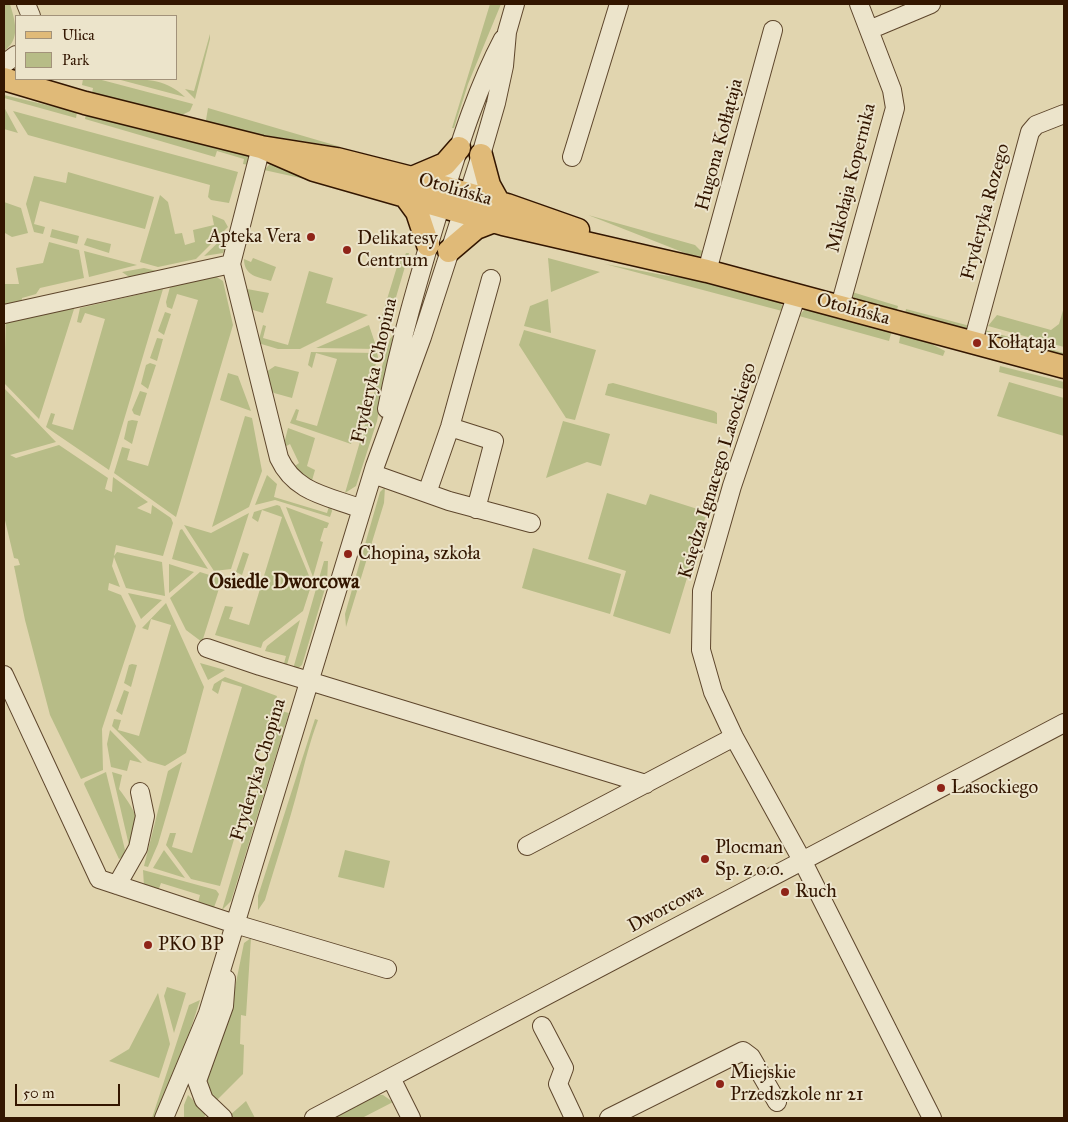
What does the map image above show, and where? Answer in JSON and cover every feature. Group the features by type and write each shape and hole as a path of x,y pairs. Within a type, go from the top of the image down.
{"main road":[{"name":"Otolińska","path":"17,80 47,84 85,103 261,147 337,159 409,188 497,212 573,228 642,255 797,294 1064,366"},
{"path":"428,244 409,188 445,164 459,148"},
{"path":"449,251 497,212 480,155"}],"street":[{"name":"Fryderyka Chopina","path":"164,1118 180,1085 208,1013 308,680 374,470 422,337 449,251 459,148 479,89 507,32 516,4"},
{"path":"572,157 618,4"},
{"name":"Mikołaja Kopernika","path":"840,306 894,108 892,90 859,4"},
{"path":"870,30 931,4"},
{"name":"Hugona Kołłątaja","path":"707,271 773,30"},
{"name":"Fryderyka Chopina","path":"374,470 399,348 428,244 480,155 502,75 507,32"},
{"path":"4,64 15,56"},
{"name":"Fryderyka Rozego","path":"973,342 1030,132 1036,125 1064,114"},
{"path":"261,147 231,264 279,458 286,473 297,484 362,509"},
{"path":"4,314 231,264"},
{"path":"427,493 450,428 491,278"},
{"name":"Księdza Ignacego Lasockiego","path":"797,294 732,486 702,591 701,650 713,692 734,737 803,862 932,1118"},
{"path":"450,428 494,441 476,510"},
{"path":"374,470 427,493 476,510 530,523"},
{"path":"207,648 646,784"},
{"path":"4,675 99,879 235,924 387,968"},
{"name":"Dworcowa","path":"314,1118 1064,723"},
{"path":"527,846 734,737"},
{"path":"118,885 138,848 145,816 140,792"},
{"path":"223,1118 204,1100 197,1081 224,1006 227,951"},
{"path":"542,1026 564,1068 558,1084 574,1118"},
{"path":"608,1118 743,1051 752,1057 777,1102"},
{"path":"391,1078 411,1118"},
{"name":"Fryderyka Chopina","path":"178,1118 180,1085"}],"green space":[{"path":"4,4 10,4 14,17 15,35 13,41 4,51"},
{"path":"490,4 501,4 468,84 454,128 452,128"},
{"path":"210,34 195,99 185,89 194,91"},
{"path":"83,80 102,80 193,104 190,111 180,116 92,93 93,88 82,85"},
{"path":"121,80 145,80 162,83 170,86 185,97"},
{"path":"4,95 77,112 76,118 4,98"},
{"path":"4,107 18,133 4,129"},
{"path":"208,108 341,147 211,127 206,120"},
{"path":"13,111 238,172 229,203 211,200 208,197 210,185 28,135"},
{"path":"86,113 244,153 249,157 249,165 243,164 244,159 217,151 215,157 85,119"},
{"path":"270,164 276,165 314,181 264,170"},
{"path":"68,172 154,197 145,229 40,201 34,224 45,227 43,234 34,232 26,204 34,176 66,183"},
{"path":"160,195 168,202 175,234 182,233 185,245 195,242 193,230 214,225 212,215 224,220 228,227 196,259 158,267 140,262"},
{"path":"4,202 21,208 28,233 12,237 5,233"},
{"path":"588,215 695,245 700,250 706,252 700,256 690,255"},
{"path":"52,229 79,236 77,244 50,237"},
{"path":"231,230 223,253 204,256"},
{"path":"87,238 111,244 109,253 84,245"},
{"path":"49,242 79,250 84,278 40,288 36,294 22,298 21,306 7,307 5,304 4,284 19,284 16,268 43,263"},
{"path":"84,251 137,265 89,277"},
{"path":"406,253 409,253 382,345 380,340 385,324 380,322 400,257 404,258"},
{"path":"253,258 276,267 271,281 257,277 246,269 244,259 251,262"},
{"path":"548,258 600,272 551,292"},
{"path":"605,264 714,282 779,302 783,306 782,311"},
{"path":"144,268 157,271 139,276 135,281 122,272"},
{"path":"309,271 333,278 326,303 368,315 300,349 278,349 258,343 263,325 266,326 263,338 288,345"},
{"path":"215,276 223,281 233,325 176,517 114,473 122,447 130,449 127,460 148,466 198,300 177,294 172,309 167,307 166,302 170,287"},
{"path":"163,289 109,470 46,427 51,413 55,414 52,424 73,430 105,319 85,313 81,323 77,322 80,308"},
{"path":"247,289 269,293 263,313 250,309 245,291"},
{"path":"852,292 898,306 896,313 854,300"},
{"path":"548,299 551,333 524,326 530,306"},
{"path":"75,306 39,419 4,383 6,318"},
{"path":"1064,307 1064,347 988,326 997,315 1051,330 1059,324"},
{"path":"809,308 892,330 889,341 799,316 805,309"},
{"path":"906,309 970,326 965,329 905,315"},
{"path":"165,312 171,314 164,335 158,331"},
{"path":"369,325 377,349 316,348"},
{"path":"524,330 596,350 575,420 566,418 519,345"},
{"path":"985,330 1064,353 1064,356 985,334"},
{"path":"901,332 914,335 945,351 943,356 899,343"},
{"path":"393,335 377,421 356,486 345,493 390,339"},
{"path":"157,338 163,339 157,361 150,358"},
{"path":"311,352 377,353 378,357 351,444 290,423 296,409 299,410 296,420 317,426 337,359 316,353 312,368 308,365"},
{"path":"150,363 156,365 148,389 141,384 146,365"},
{"path":"275,366 299,372 292,398 274,393 266,386 266,372"},
{"path":"1000,366 1064,382 1064,389 999,372"},
{"path":"228,373 238,376 251,411 220,400"},
{"path":"1009,382 1064,398 1064,436 997,416"},
{"path":"613,383 714,411 717,413 717,424 605,395 608,384"},
{"path":"4,388 56,442 10,455 16,458 59,445 108,478 105,489 112,492 113,477 148,502 137,508 151,514 152,505 171,518 173,523 163,556 116,545 114,556 117,552 162,562 165,596 126,588 114,557 112,566 120,587 109,583 108,590 121,595 136,626 102,729 103,770 81,779 50,715 25,620 14,566 20,565 18,559 14,558 4,516"},
{"path":"140,391 147,393 140,416 134,414 132,410"},
{"path":"245,416 252,418 262,471 249,507 212,527"},
{"path":"128,421 138,421 132,444 124,439"},
{"path":"563,421 610,434 601,466 587,462 546,478"},
{"path":"288,428 315,438 307,466 315,470 311,484 291,469 299,463 290,444 283,448"},
{"path":"267,475 277,484 274,497 327,513 330,503 332,511 330,517 275,500 255,505"},
{"path":"385,487 384,503 346,627 345,614 380,492"},
{"path":"607,493 646,505 650,494 707,512 670,634 613,616 626,571 588,559"},
{"path":"277,505 280,506 312,583 303,611 263,642 261,648 215,635 225,606 233,607 229,619 249,625 282,517 262,510 258,522 252,518 254,512"},
{"path":"286,507 329,523 327,528 324,528 320,541 323,542 313,577"},
{"path":"249,513 231,569 214,571 184,525 211,533"},
{"path":"182,529 208,569 172,559 180,530"},
{"path":"533,548 621,574 610,614 522,588"},
{"path":"243,552 249,554 242,575 236,572"},
{"path":"324,561 328,561 327,582 302,665 297,669 293,669"},
{"path":"169,564 194,572 169,593"},
{"path":"200,572 222,579 202,642 186,630 170,598"},
{"path":"128,593 162,600 141,619"},
{"path":"166,603 204,687 186,753 165,766 148,761 112,726 114,719 121,720 118,730 139,736 171,625 151,619 148,630 142,628"},
{"path":"300,620 286,668 283,667 286,656 265,651 267,646"},
{"path":"200,663 225,670 208,680"},
{"path":"129,665 137,665 131,687 124,683"},
{"path":"225,677 277,696 220,886 191,879 166,845 170,833 176,833 172,847 192,853 242,687 222,681 218,694 212,690 214,684"},
{"path":"124,690 129,692 122,715 116,711"},
{"path":"281,711 289,713 231,901 222,910"},
{"path":"315,719 318,720 287,829 265,900 258,910 258,896"},
{"path":"110,730 142,763 130,760 127,771 111,767 107,744"},
{"path":"182,762 158,844 148,867 144,866 168,771"},
{"path":"106,772 125,850 124,856 119,859 84,784"},
{"path":"112,772 122,775 119,789 131,806 136,819 136,834 131,854"},
{"path":"164,850 185,878 153,868"},
{"path":"345,850 390,861 384,888 338,877"},
{"path":"143,870 216,890 219,894 213,910 197,906 200,895 161,883 157,894 144,886"},
{"path":"251,938 246,1016 241,1015 240,1044 244,1045 243,1074 216,1101 209,1089 207,1075 229,1017 244,943"},
{"path":"167,987 186,993 174,1033 164,996"},
{"path":"158,993 170,1044 159,1078 109,1061 129,1049"},
{"path":"200,1000 190,1031 163,1096 159,1118 152,1118 189,1005"},
{"path":"188,1095 206,1113 204,1118 184,1118 184,1105"},
{"path":"372,1095 383,1095 393,1102 362,1118 331,1118"},
{"path":"246,1101 255,1118 231,1118 229,1116"}],"place":[{"name":"Apteka Vera","path":"311,237"},
{"name":"Delikatesy Centrum","path":"347,250"},
{"name":"Kołłątaja","path":"977,343"},
{"name":"Chopina, szkoła","path":"348,554"},
{"name":"Lasockiego","path":"941,788"},
{"name":"Plocman Sp. z o.o.","path":"705,859"},
{"name":"Ruch","path":"785,892"},
{"name":"PKO BP","path":"148,945"},
{"name":"Miejskie Przedszkole nr 21","path":"720,1084"}],"district":[{"name":"Osiedle Dworcowa","path":"284,583"}]}
